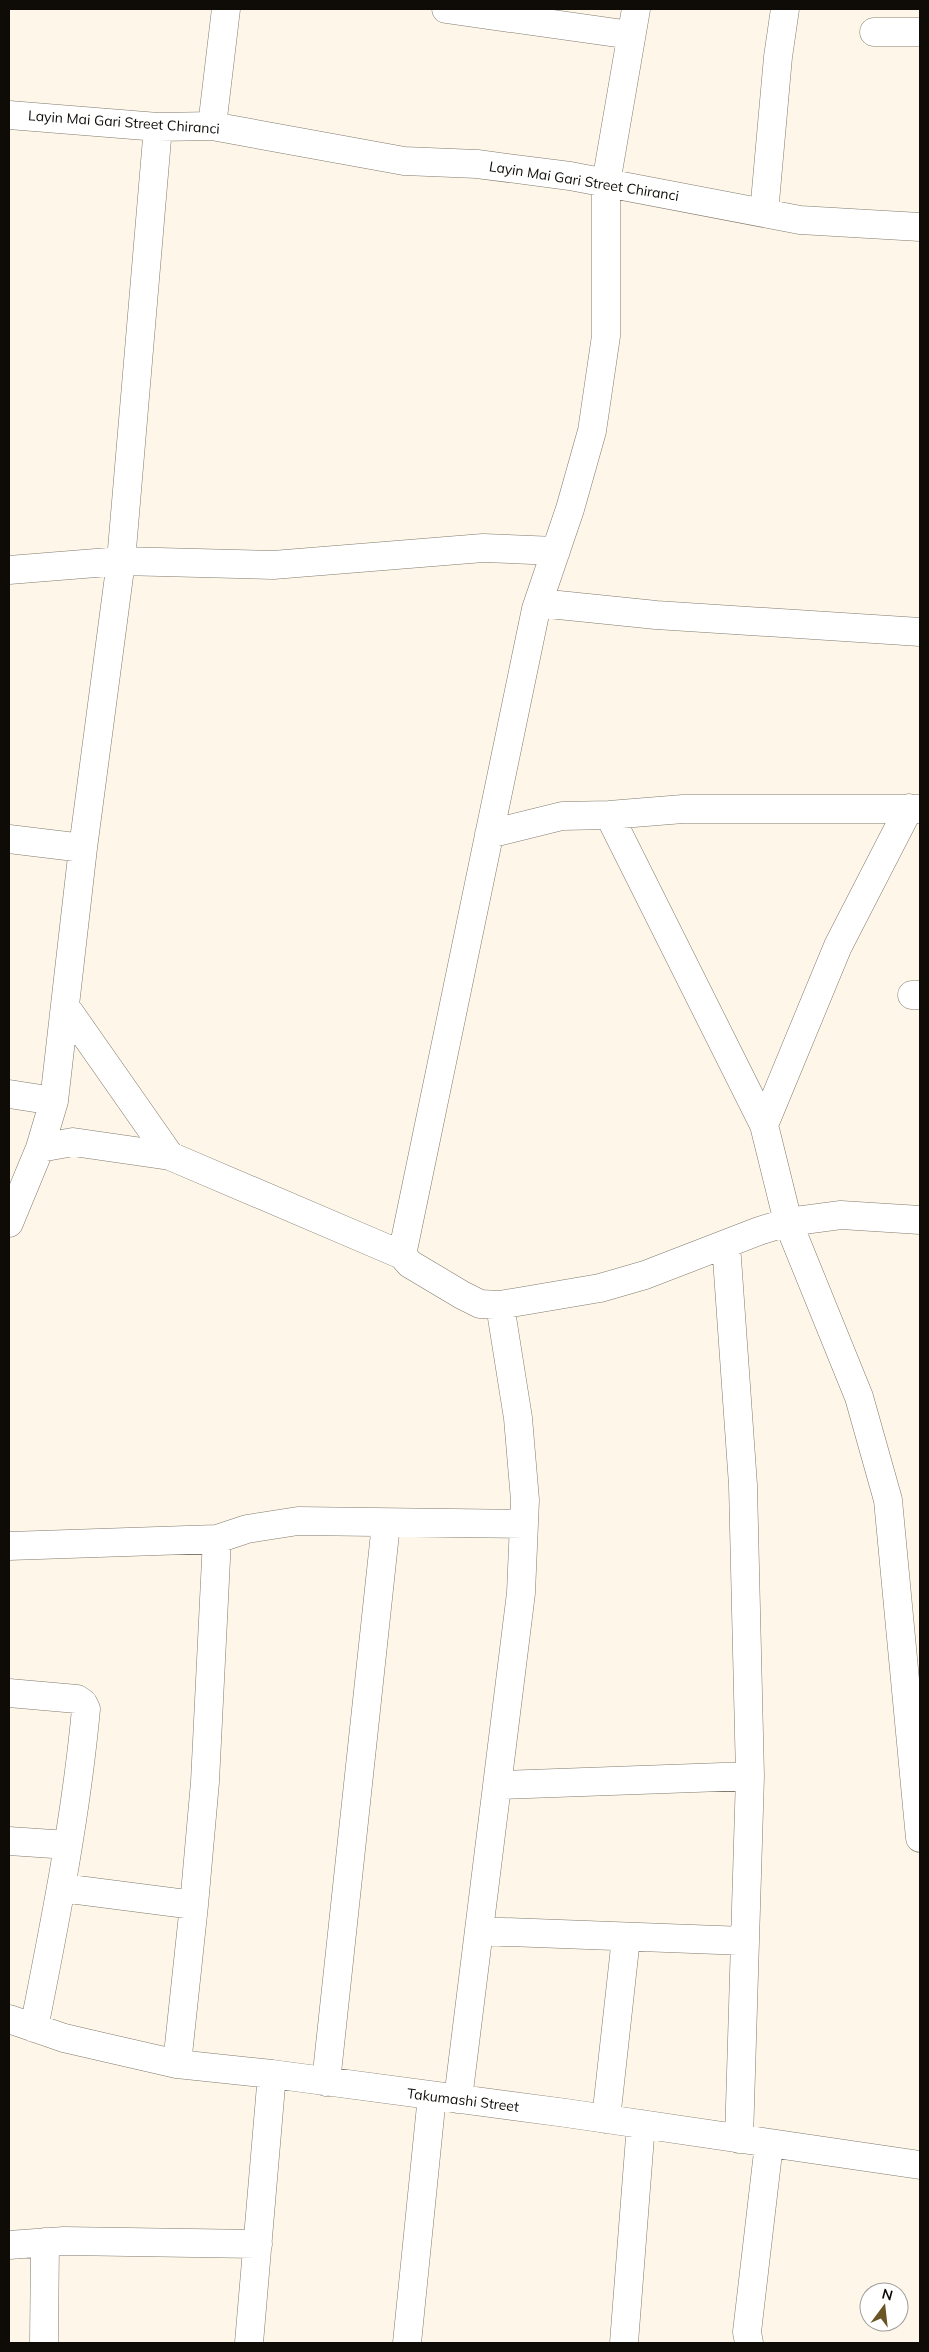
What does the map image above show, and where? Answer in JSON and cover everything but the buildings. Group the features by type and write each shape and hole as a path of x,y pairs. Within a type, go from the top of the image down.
{"street":[{"path":"212,126 226,9"},
{"path":"446,9 630,35"},
{"path":"402,1255 525,660 539,603 570,509 592,431 606,336 606,183 636,9"},
{"path":"764,213 778,57 785,9"},
{"path":"874,32 920,32"},
{"name":"Layin Mai Gari Street Chiranci","path":"9,115 158,127 212,126 404,162 477,164 606,183 800,220 920,227"},
{"path":"9,1222 40,1148 54,1101 83,848 121,561 158,127"},
{"path":"9,570 121,561 273,565 483,548 556,551"},
{"path":"539,603 656,615 920,632"},
{"path":"489,834 562,816 610,815 683,809 914,809 838,946 764,1125"},
{"path":"610,815 764,1125 788,1222 859,1397 888,1500 919,1792 920,1838"},
{"path":"9,839 83,848"},
{"path":"65,1006 170,1156"},
{"path":"9,1094 54,1101"},
{"path":"40,1148 73,1142 170,1156 402,1255 410,1264 480,1304 500,1305 600,1288 645,1275 788,1222 841,1215 920,1220"},
{"path":"726,1244 743,1484 750,1776 740,2140"},
{"path":"407,2343 445,2098 479,1931 521,1593 525,1500 518,1418 500,1305"},
{"path":"9,1546 217,1539 247,1529 298,1522 524,1524"},
{"path":"326,2082 386,1524"},
{"path":"177,2064 205,1782 217,1539"},
{"path":"9,1693 77,1699 83,1703 86,1710 81,1760 62,1888 21,2023"},
{"path":"498,1785 750,1776"},
{"path":"9,1840 68,1844"},
{"path":"62,1888 194,1905"},
{"path":"479,1931 745,1941"},
{"path":"606,2119 626,1938"},
{"name":"Takumashi Street","path":"21,2023 64,2038 177,2064 272,2074 606,2119 920,2165"},
{"path":"249,2343 272,2074"},
{"path":"624,2343 641,2124"},
{"path":"749,2343 748,2332 769,2144"},
{"path":"9,2245 94,2241 258,2244"},
{"path":"44,2343 45,2242"}]}
